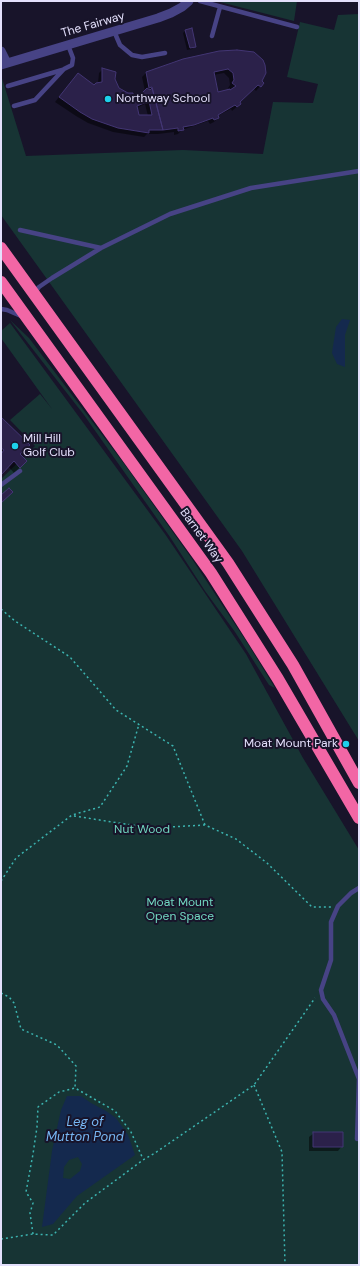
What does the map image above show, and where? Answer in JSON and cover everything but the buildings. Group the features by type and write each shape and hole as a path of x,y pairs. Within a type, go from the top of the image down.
{"highway":[{"name":"Barnet Way","path":"1,248 228,563 293,665 359,783"},
{"name":"Barnet Way","path":"2,287 27,318 211,573 278,679 359,818"}],"street":[{"name":"The Fairway","path":"4,64 171,14 189,1"},
{"path":"1,50 4,64"}],"lane":[{"path":"200,1 297,26"},
{"path":"212,36 220,7"},
{"path":"114,31 120,45 132,55 142,57 165,53"},
{"path":"8,86 64,69 72,65 73,58 68,44"},
{"path":"14,106 35,100 64,69"},
{"path":"34,293 39,287 52,278 101,248 170,214 251,188 359,171"},
{"path":"20,230 101,248"},
{"path":"1,309 27,318"},
{"path":"1,485 20,471"},
{"path":"357,1139 359,1079 334,1014 323,999 321,990 331,960 331,922 338,906 351,893 359,888"}],"path":[{"path":"1,609 15,621 70,657 116,710 173,746 205,825"},
{"path":"1,881 16,858 72,815 100,807 127,766 139,724"},
{"path":"72,815 151,828 205,825 236,838 267,863 312,907 338,906"},
{"path":"1,1239 33,1234 53,1235 85,1204 143,1160 254,1085 321,990"},
{"path":"1,993 9,997 14,1003 21,1029 57,1045 76,1066 75,1088"},
{"path":"254,1085 282,1152 285,1265"},
{"path":"33,1234 30,1213 33,1203 26,1192 35,1141 38,1107 59,1092 75,1088 115,1111 131,1132 143,1160"}],"green space":[{"path":"216,1 297,1 294,21"},
{"path":"359,14 359,741 242,551 1,215 1,75 26,156 183,150 263,154 273,102 313,103 318,84 287,77 300,22 334,30 338,15"},
{"path":"10,320 29,338 125,465 192,559 275,688 269,685 235,632 205,591 170,537 84,415"},
{"name":"Nut Wood","path":"10,323 165,534 246,654 303,758 359,850 359,1265 1,1265 1,479 35,446 10,420 40,394 52,409 1,338 1,331"}],"water":[{"path":"342,319 350,320 345,335 345,367 337,364 332,353 336,327"},
{"name":"Leg of Mutton Pond","path":"67,1096 81,1096 106,1111 116,1118 128,1135 135,1155 77,1196 53,1224 42,1227 52,1151 61,1110","holes":["78,1157 82,1164 80,1171 70,1179 63,1178 64,1167 69,1160"]}],"place":[{"name":"Northway School","path":"108,99"},
{"name":"Mill Hill Golf Club","path":"15,446"},
{"name":"Moat Mount Park","path":"346,744"}],"park label":[{"name":"Moat Mount Open Space","path":"180,910"}]}
